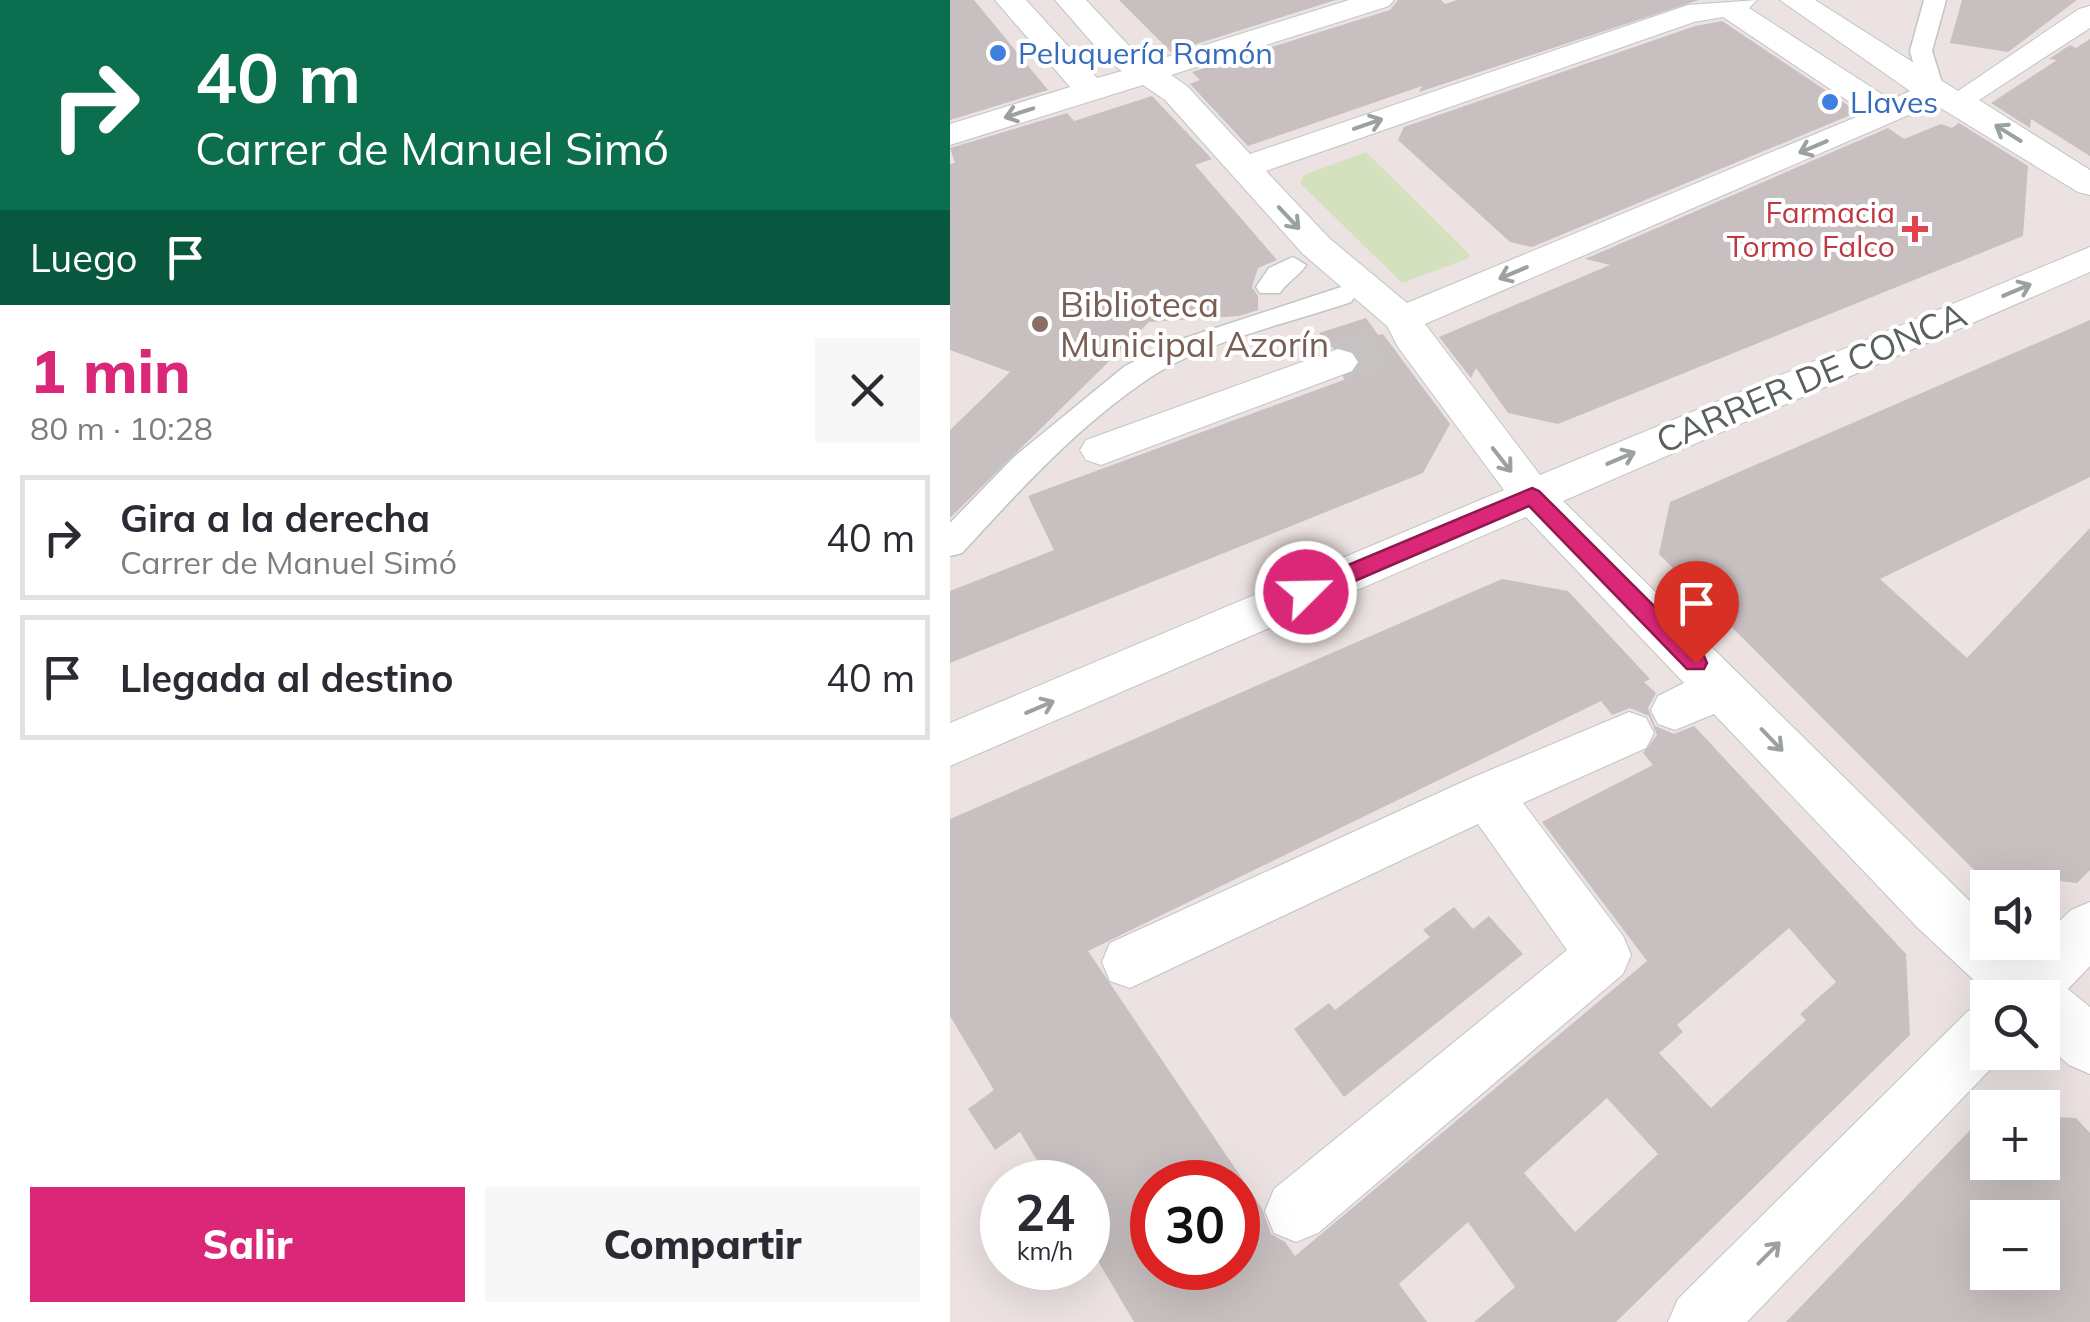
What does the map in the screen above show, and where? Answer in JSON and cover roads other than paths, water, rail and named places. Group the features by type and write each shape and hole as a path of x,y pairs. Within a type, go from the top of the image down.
{"street":[{"path":"1010,0 1091,91"},
{"path":"1070,0 1120,55 1176,93 1401,334 1532,496 2001,980"},
{"path":"950,136 1380,0"},
{"path":"1795,0 1933,92 1960,103 2090,185"},
{"path":"1933,92 1921,51 1935,0"},
{"path":"1243,168 1688,14 1735,4 1887,112"},
{"path":"1972,92 2090,15"},
{"path":"1401,334 1933,92"},
{"name":"CARRER DE CONCA","path":"950,745 2090,258"},
{"path":"1270,303 1278,274 1293,265"},
{"path":"950,544 1025,465 1136,373 1270,303 1341,296"},
{"path":"1101,450 1338,362"},
{"path":"1675,710 1720,688"},
{"path":"1130,962 1628,733"},
{"path":"1296,1212 1603,955 1487,795"},
{"path":"2044,980 2090,928"},
{"path":"2060,1026 2090,1044"},
{"path":"1701,1322 1970,1056"}],"tunnel":[{"path":"1338,362 1389,344"}],"place":[{"name":"Peluquería Ramón","path":"998,53"},
{"name":"Llaves","path":"1830,102"},
{"name":"Farmacia Tormo Falco","path":"1915,229"},
{"name":"Biblioteca Municipal Azorín","path":"1040,324"}]}
